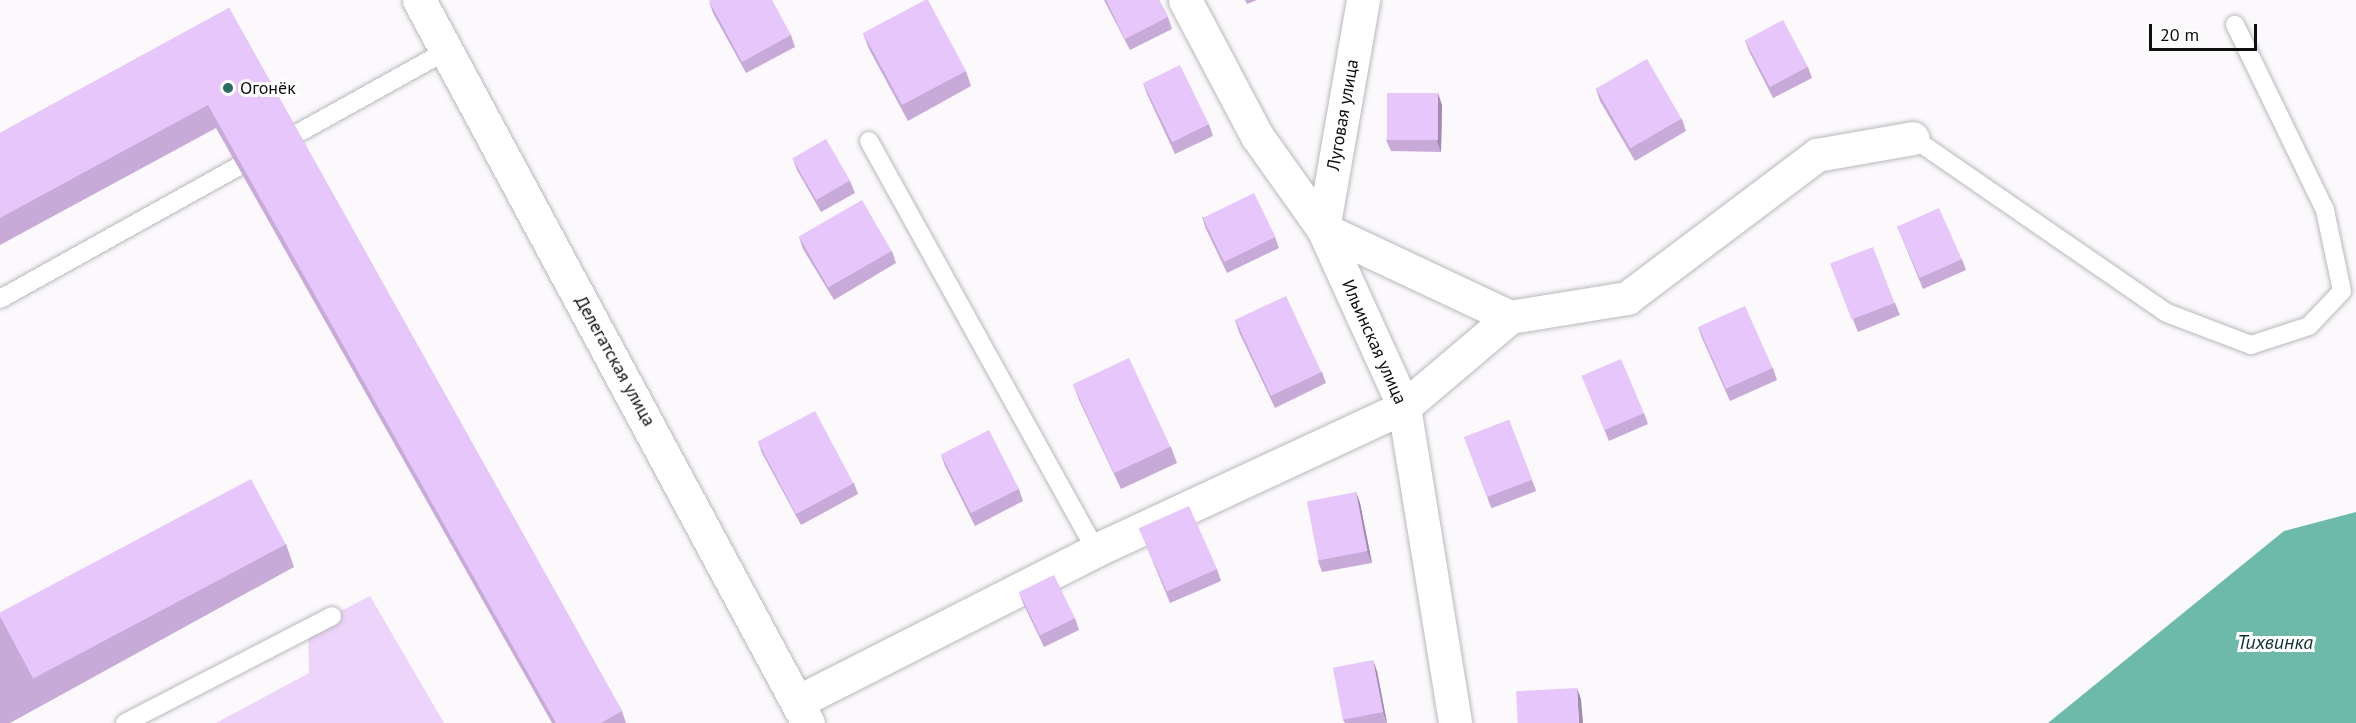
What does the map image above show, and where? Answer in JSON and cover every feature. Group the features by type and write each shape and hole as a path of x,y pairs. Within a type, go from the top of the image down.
{"street":[{"name":"Делегатская улица","path":"419,0 804,712"},
{"name":"Ильинская улица","path":"1185,0 1257,136 1323,229 1404,407 1455,723"},
{"name":"Луговая улица","path":"1323,229 1362,0"},
{"path":"804,712 1096,550 1404,407 1510,317 1627,298 1817,155 1913,138"},
{"path":"1323,229 1510,317"}],"lane":[{"path":"1913,138 2167,314 2251,345 2309,326 2342,291 2325,210 2235,25"},
{"path":"0,299 446,51"},
{"path":"869,141 1096,550"},
{"path":"125,723 332,616"}],"shaded area":[{"path":"370,596 444,723 216,723 309,673 308,628"}],"water":[{"name":"Тихвинка","path":"2356,512 2356,723 2048,723 2284,531"}],"building":[{"path":"772,0 791,35 742,62 709,1"},
{"path":"928,0 966,71 902,105 863,33"},
{"path":"1106,0 1159,0 1168,17 1125,39"},
{"path":"229,8 622,711 601,723 556,723 208,105 0,218 0,133"},
{"path":"1783,20 1808,67 1770,87 1745,40"},
{"path":"1647,59 1682,119 1630,148 1596,88"},
{"path":"1180,65 1209,124 1172,142 1143,83"},
{"path":"1387,93 1438,93 1438,140 1387,140"},
{"path":"826,139 850,181 816,200 792,158"},
{"path":"1254,193 1275,237 1224,262 1203,218"},
{"path":"862,200 892,251 828,288 799,236"},
{"path":"1939,208 1962,259 1920,278 1897,227"},
{"path":"1873,247 1895,303 1852,319 1830,263"},
{"path":"1286,296 1321,372 1271,396 1235,320"},
{"path":"1745,306 1773,368 1726,389 1698,327"},
{"path":"1129,358 1170,447 1114,473 1073,384"},
{"path":"1621,359 1644,413 1604,430 1581,376"},
{"path":"815,411 853,483 796,514 758,442"},
{"path":"1509,420 1532,480 1487,497 1464,437"},
{"path":"989,430 1019,489 971,513 941,455"},
{"path":"251,479 286,544 33,679 0,612"},
{"path":"1356,492 1367,551 1318,560 1307,502"},
{"path":"1189,506 1217,569 1167,591 1139,528"},
{"path":"1054,575 1075,618 1040,635 1019,592"},
{"path":"1373,660 1383,712 1343,720 1333,668"},
{"path":"1577,688 1579,723 1518,723 1516,691"}],"place":[{"name":"Огонёк","path":"228,88"}]}
